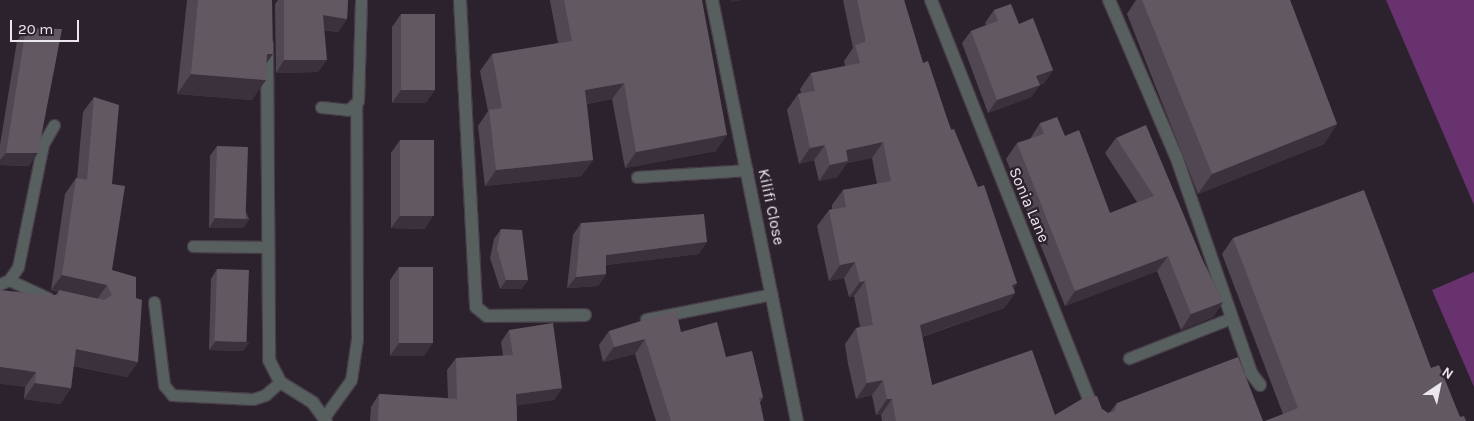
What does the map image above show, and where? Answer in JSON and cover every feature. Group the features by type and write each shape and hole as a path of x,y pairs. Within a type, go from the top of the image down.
{"street":[{"path":"460,0 476,307 488,316 585,315"},
{"name":"Kilifi Close","path":"712,0 797,421"},
{"name":"Sonia Lane","path":"931,0 1098,421"},
{"path":"1110,0 1176,156 1251,373 1260,385"},
{"path":"267,30 269,360 280,382 313,403 326,418"}],"lane":[{"path":"326,418 351,380 357,339 356,107 360,98 361,0"},
{"path":"321,107 344,111 356,107"},
{"path":"54,125 44,144 18,267 4,282 56,300"},
{"path":"637,177 747,170"},
{"path":"194,246 268,247"},
{"path":"646,319 772,294"},
{"path":"154,302 164,385 172,395 253,399 265,395 280,382"},
{"path":"1129,358 1231,318"}],"shaded area":[{"path":"1386,0 1474,0 1474,205"},
{"path":"1474,272 1474,387 1432,290"}],"building":[{"path":"198,0 272,0 273,54 267,54 266,80 191,74"},
{"path":"284,0 348,0 347,19 323,15 327,60 284,60"},
{"path":"564,0 702,0 727,135 636,152 624,83 585,90 593,160 496,170 489,110 502,108 492,54 572,41"},
{"path":"857,0 904,0 923,63 928,61 951,130 954,129 978,187 984,185 1017,283 1012,285 1015,293 920,325 932,385 1032,350 1055,415 1085,397 1097,396 1102,409 1108,413 1115,411 1117,403 1238,357 1263,421 896,421 892,399 887,399 883,380 867,383 856,328 873,325 865,281 860,282 855,262 840,265 829,210 846,207 843,190 891,181 883,142 846,150 848,161 830,165 825,145 810,148 798,94 815,91 811,73 860,63 855,45 865,42 865,37"},
{"path":"1142,0 1290,0 1337,124 1212,174"},
{"path":"1011,4 1019,24 1033,18 1053,70 1036,76 1040,85 997,100 971,31 998,21 994,10"},
{"path":"401,14 435,14 435,90 401,90"},
{"path":"26,28 62,29 38,153 6,153"},
{"path":"94,97 119,105 112,184 125,186 112,270 136,277 136,298 142,300 138,362 76,349 71,388 35,383 36,372 0,367 0,290 58,295 59,290 104,300 112,295 107,285 62,275 76,178 87,180"},
{"path":"1057,117 1065,136 1079,130 1110,213 1154,196 1116,138 1146,125 1203,261 1223,302 1191,314 1168,256 1075,291 1017,143 1044,134 1040,123"},
{"path":"400,140 434,140 434,216 400,216"},
{"path":"217,146 248,147 245,219 214,218"},
{"path":"1364,190 1431,368 1439,365 1460,417 1464,416 1466,421 1265,421 1298,408 1233,238"},
{"path":"704,214 707,242 606,255 606,274 576,277 581,223"},
{"path":"501,229 522,230 528,280 506,280 497,249"},
{"path":"399,267 433,267 433,343 399,343"},
{"path":"217,269 249,270 246,342 214,341"},
{"path":"676,310 681,332 717,322 726,357 752,351 763,397 759,398 764,421 671,421 645,339 614,347 609,331"},
{"path":"553,323 562,388 516,394 517,421 378,421 379,394 457,399 456,358 513,355 509,330"}]}
